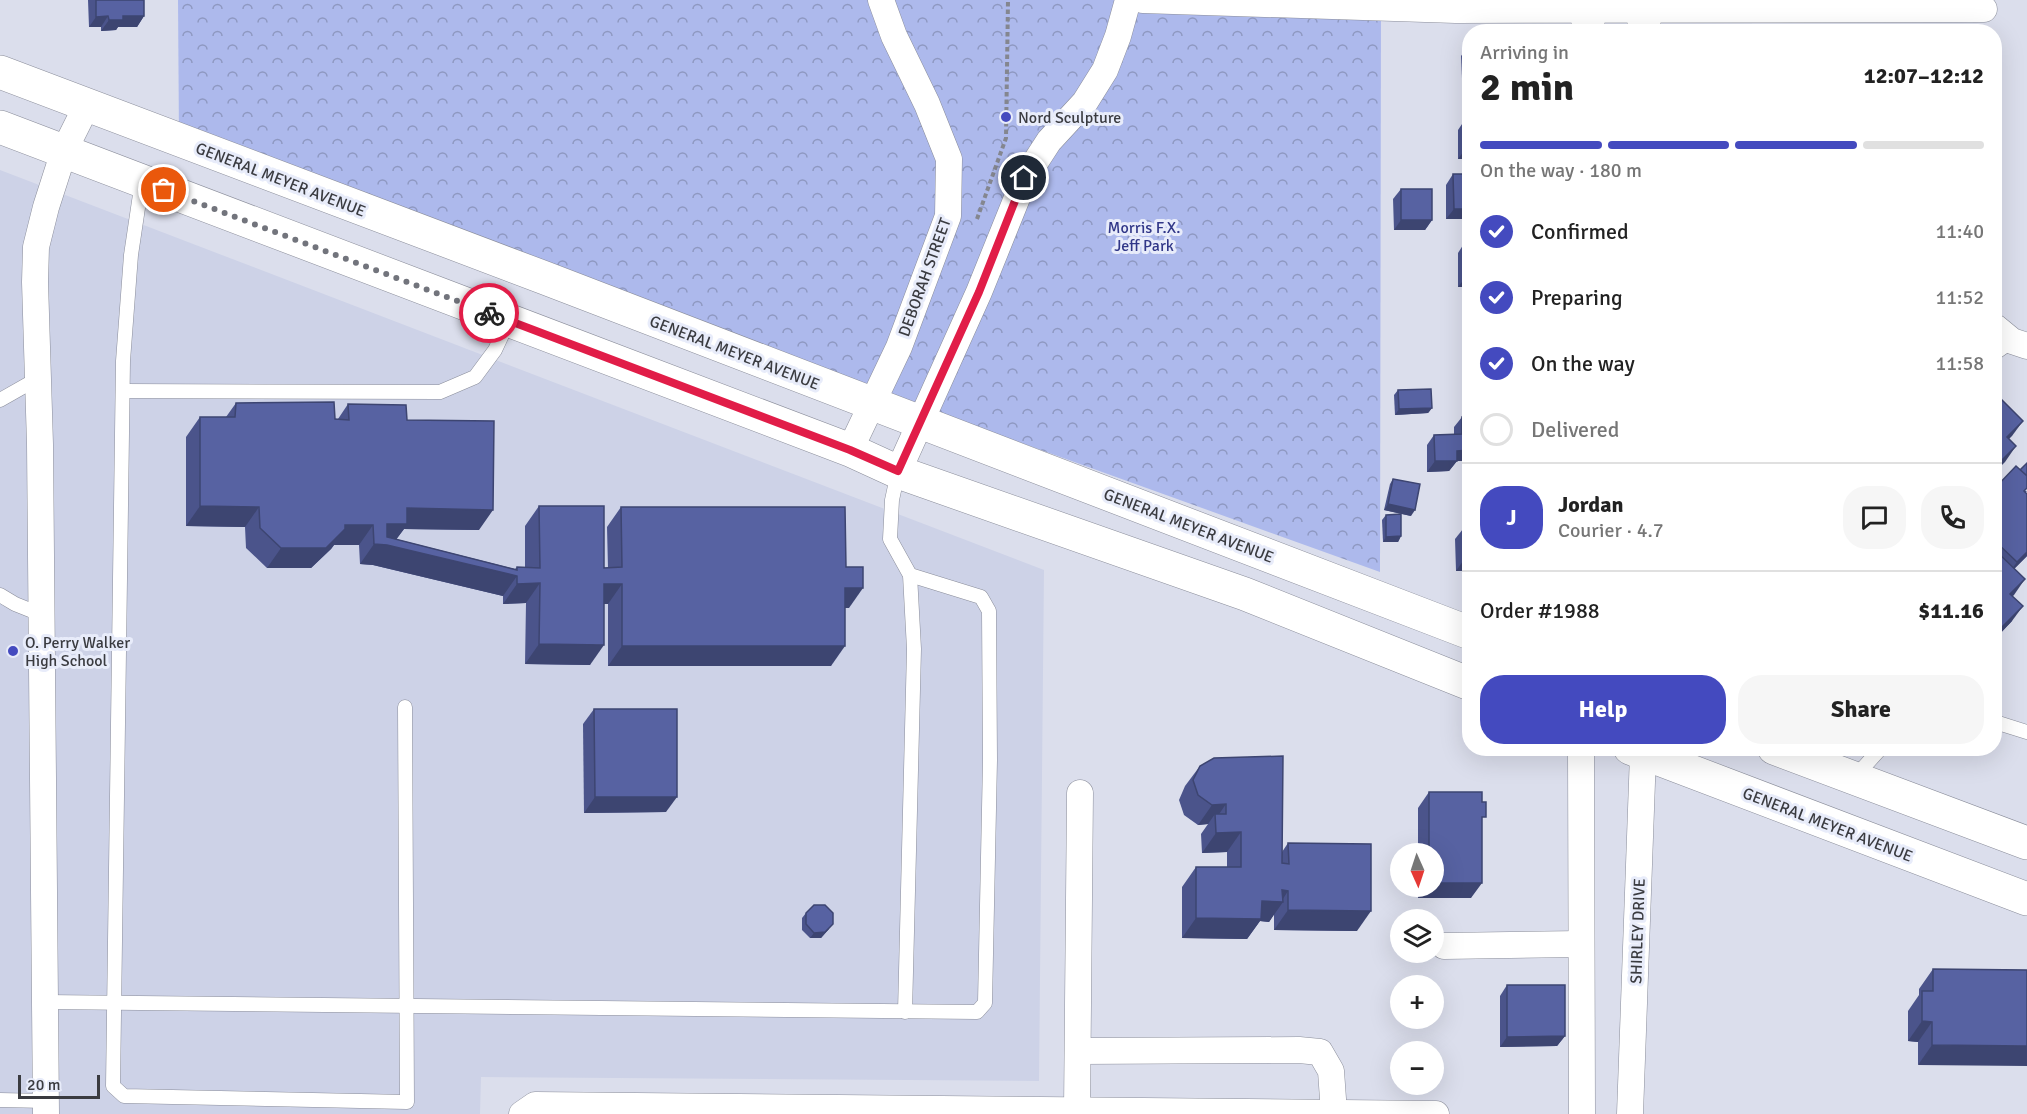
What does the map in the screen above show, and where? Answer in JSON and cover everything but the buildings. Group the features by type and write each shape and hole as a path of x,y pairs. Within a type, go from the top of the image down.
{"main road":[{"name":"GENERAL MEYER AVENUE","path":"0,72 545,278 1462,630"},
{"path":"0,127 850,450 898,471 1245,594 1462,681"},
{"name":"GENERAL MEYER AVENUE","path":"1655,756 2027,899"},
{"path":"1795,756 2027,843"}],"street":[{"name":"DEBORAH STREET","path":"850,450 899,347 948,216 949,159 927,104 894,36 881,0"},
{"path":"898,471 979,292 1024,178 1049,141 1085,102 1105,70 1128,0"},
{"path":"1143,0 1588,13 1984,13"},
{"path":"46,1107 36,248 64,151 87,105"},
{"path":"1581,756 1582,1114"},
{"name":"SHIRLEY DRIVE","path":"1630,1114 1639,756"},
{"path":"1077,1110 1080,793"},
{"path":"1444,946 1581,944"},
{"path":"1078,1051 1299,1050 1320,1052 1331,1071 1334,1113"},
{"path":"522,1114 535,1105 1434,1114"}],"lane":[{"path":"142,181 131,255 123,391 113,1086 124,1096 407,1102 405,707"},
{"path":"123,391 440,392 475,377 497,346 509,320"},
{"path":"0,400 37,379"},
{"path":"898,471 892,500 890,539 910,575 914,649 905,1012"},
{"path":"45,1002 977,1012 985,1003 990,760 988,611 981,597 910,575"},
{"path":"0,595 40,614"},
{"path":"2002,724 2027,732"},
{"path":"1854,778 1874,756"},
{"path":"0,1100 46,1107"}],"path":[{"path":"974,226 1006,138 1008,0"}],"shaded area":[{"path":"0,170 1044,570 1039,1081 481,1077 480,1114 0,1114"}],"green space":[{"name":"Morris F.X. Jeff Park","path":"178,0 1381,0 1380,572 179,140"}],"way so far":[{"path":"164,190 489,313"}],"place":[{"name":"Nord Sculpture","path":"1006,117"},
{"name":"O. Perry Walker High School","path":"13,651"}],"route":[{"path":"489,313 850,450 898,471 979,292 1024,178"}]}
